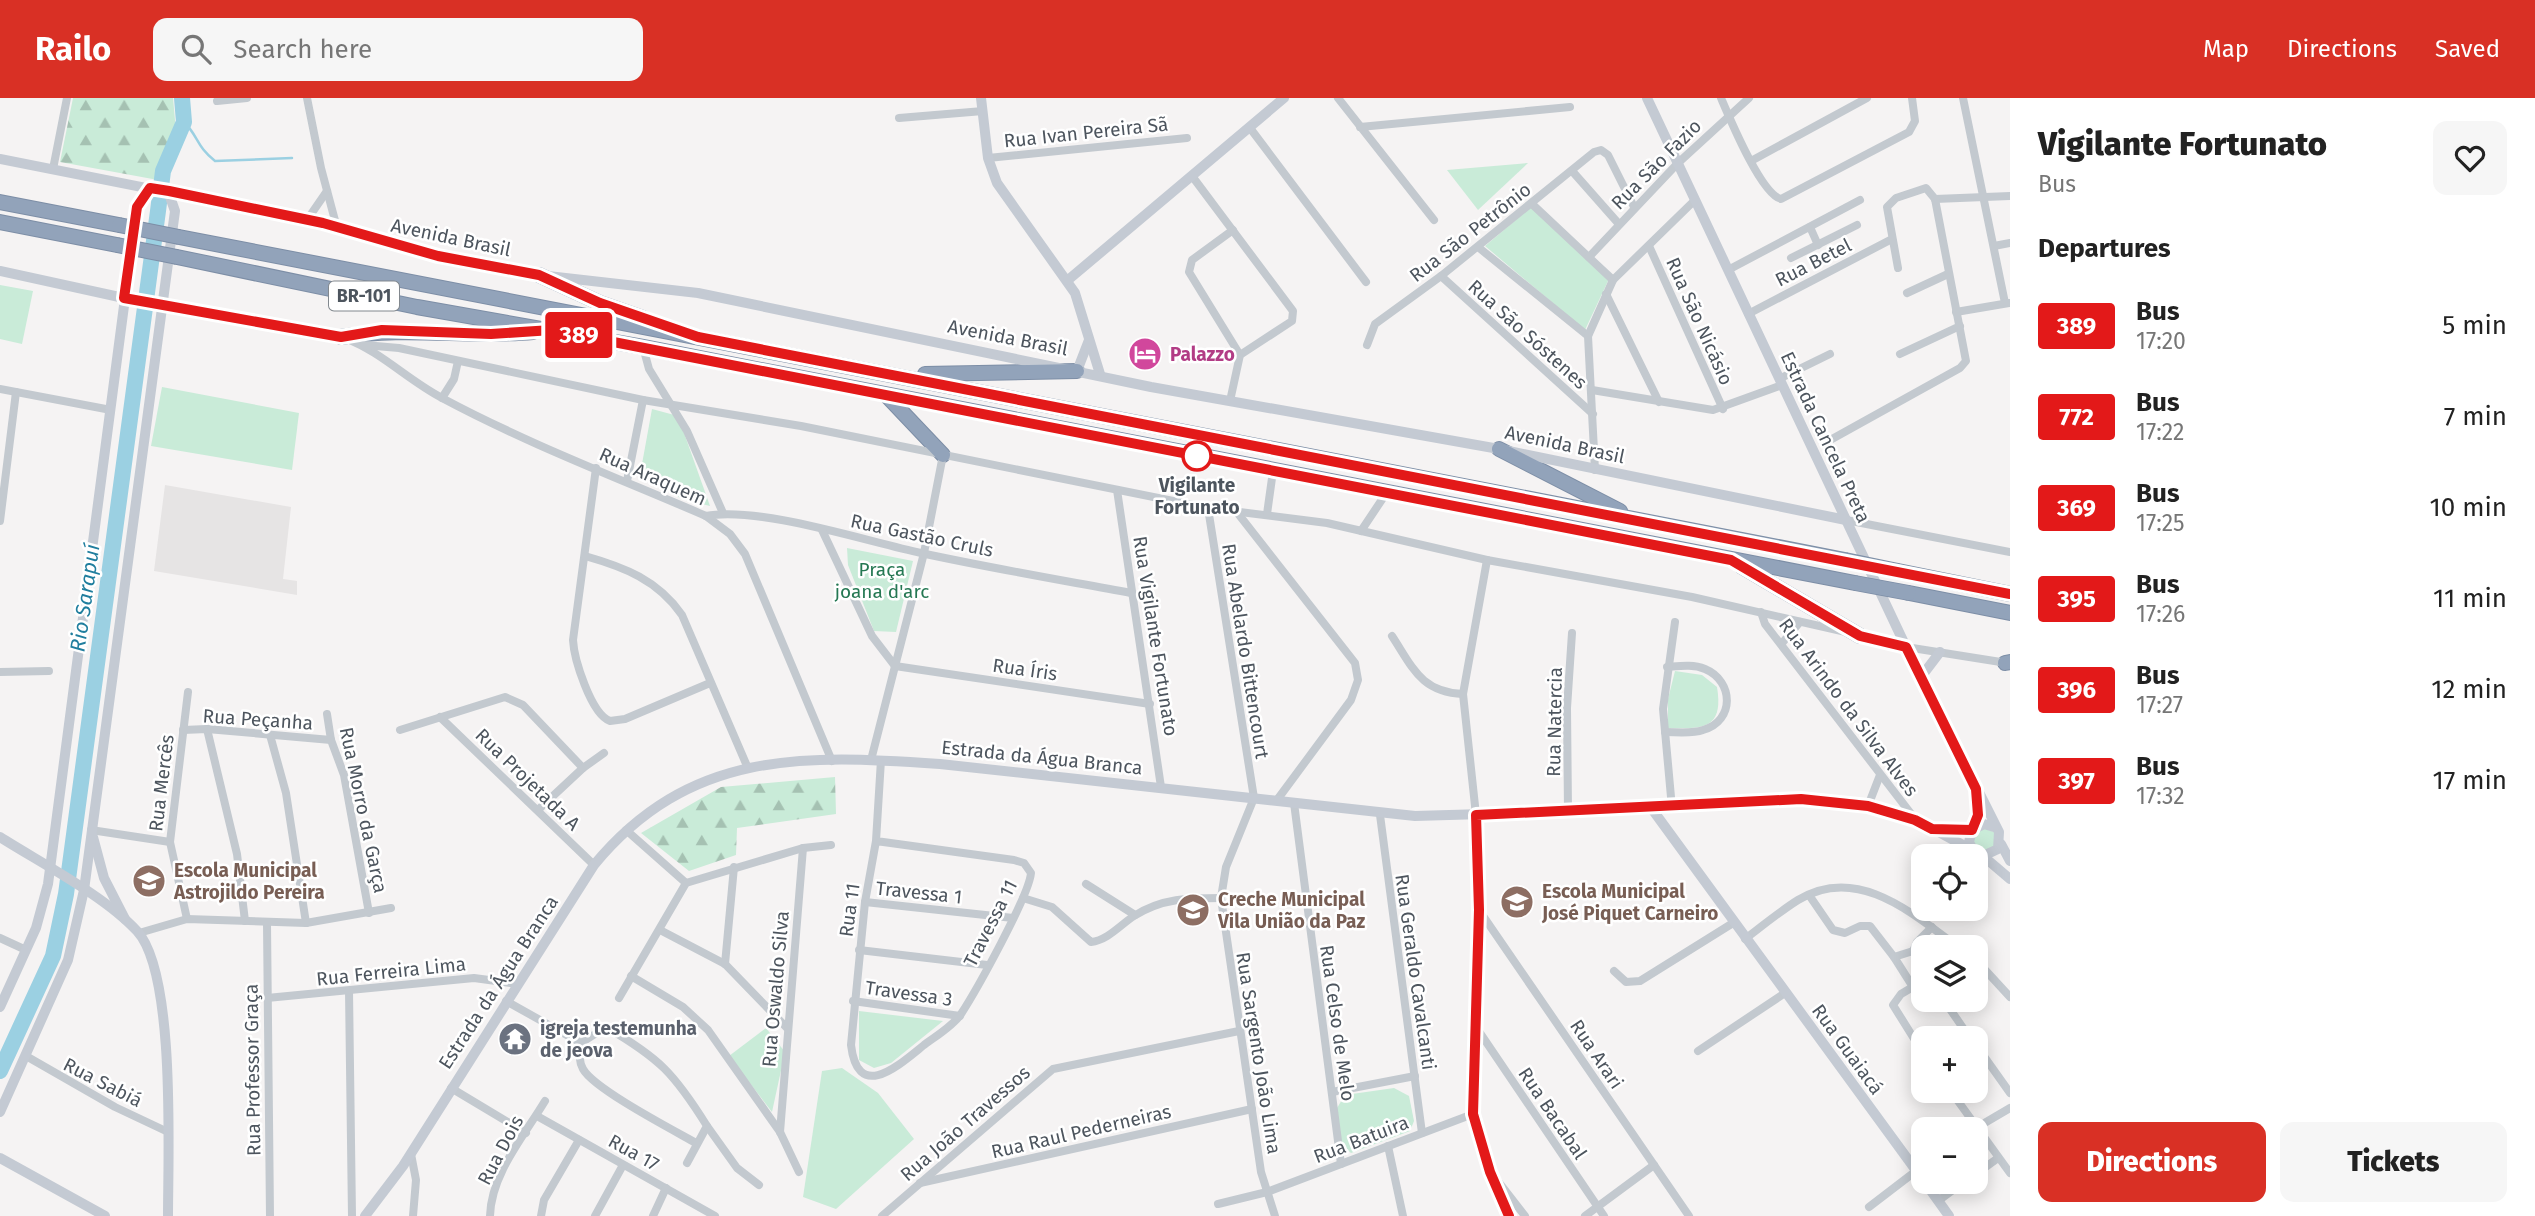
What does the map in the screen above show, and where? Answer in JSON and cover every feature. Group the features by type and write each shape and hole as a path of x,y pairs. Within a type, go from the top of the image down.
{"highway":[{"path":"0,195 34,209"},
{"name":"BR-101","path":"0,202 1637,519 2010,594"},
{"name":"BR-101","path":"0,222 417,307 643,347 2010,613"},
{"path":"0,229 37,229"},
{"path":"539,275 600,303 698,337"},
{"path":"341,337 382,330 491,334 552,330"},
{"path":"880,372 995,374 1077,370"},
{"path":"887,396 943,455"},
{"path":"1499,449 1637,519"},
{"path":"1731,560 1860,636"}],"street":[{"path":"53,169 67,98"},
{"path":"217,101 247,98"},
{"path":"307,98 337,228"},
{"path":"981,98 988,158 1008,202 1068,280 1100,374"},
{"path":"1068,280 1284,98"},
{"path":"1338,98 1434,220"},
{"name":"Estrada Cancela Preta","path":"1647,98 1994,827"},
{"path":"1721,98 1751,160 1777,199 1785,198 1909,132 1915,121 1912,98"},
{"name":"Rua São Fazio","path":"1589,257 1618,223 1678,163 1749,98"},
{"path":"1751,160 1867,98"},
{"path":"1956,312 2008,303 1981,197 1963,98"},
{"path":"1360,127 1570,107"},
{"path":"899,118 983,111"},
{"path":"1250,128 1366,282"},
{"name":"Rua Ivan Pereira Sã","path":"988,158 1187,138"},
{"name":"Rua São Petrônio","path":"1367,345 1374,324 1441,276 1573,173 1594,152 1601,150 1608,155 1634,207"},
{"name":"Avenida Brasil","path":"0,159 307,220 438,256 539,275 698,293 1100,374 1151,387 1499,449 2010,552"},
{"path":"1573,173 1618,223"},
{"path":"1192,176 1293,311 1292,321 1240,355"},
{"path":"0,1007 26,950 54,871 122,311 128,299 137,207 152,188"},
{"path":"1832,439 1960,368 1966,356 1935,199 1926,188 1917,189 1890,202 1887,213 1898,268"},
{"path":"0,1112 68,960 91,830 161,324 175,211 167,191"},
{"path":"307,220 327,191"},
{"path":"1935,199 2010,195"},
{"path":"1595,470 1588,336 1613,279 1695,200"},
{"path":"1728,270 1860,200"},
{"path":"1532,204 1613,279"},
{"path":"1791,258 1857,225"},
{"path":"1810,227 1818,245"},
{"path":"1230,401 1240,355 1189,272 1192,260 1233,230"},
{"name":"Rua Betel","path":"1748,314 1892,239"},
{"path":"1994,246 2010,243"},
{"name":"Rua São Nicásio","path":"1648,246 1723,409"},
{"path":"1478,247 1588,336"},
{"path":"0,271 163,306 341,337"},
{"path":"1908,293 1948,274"},
{"name":"Rua São Sóstenes","path":"1441,276 1593,414"},
{"path":"1606,294 1659,402"},
{"path":"111,295 122,311"},
{"path":"161,324 185,310"},
{"path":"1900,354 1959,326"},
{"name":"Rua Araquem","path":"341,337 364,345 442,398 706,516 730,534 745,554 832,761"},
{"path":"1077,370 1089,340"},
{"path":"364,345 399,348 643,400 801,426 1208,508 1266,514 1361,531 1487,560 1761,612 1906,647 2009,663"},
{"path":"643,347 649,369 673,404 723,513"},
{"path":"1592,390 1702,410 1723,409 1830,355"},
{"path":"442,398 454,379 458,360"},
{"path":"0,389 111,410"},
{"path":"0,521 16,392"},
{"path":"627,481 643,400"},
{"name":"Rua 11","path":"855,1064 851,1045 853,1002 865,902 876,841 876,760 895,666 924,553 943,455"},
{"path":"596,468 573,651 584,682 604,719 625,719 710,683"},
{"path":"1266,514 1273,471"},
{"name":"Rua Vigilante Fortunato","path":"1117,491 1161,787"},
{"path":"1361,531 1387,492"},
{"name":"Rua Abelardo Bittencourt","path":"1208,508 1254,797"},
{"path":"1236,511 1355,663 1358,673 1351,700 1277,800"},
{"name":"Rua Gastão Cruls","path":"706,516 723,513 822,530 924,553 1131,593"},
{"path":"822,530 872,636 895,666"},
{"path":"585,556 623,567 645,578 674,602 747,766"},
{"path":"1487,560 1462,694 1476,815 1479,910 1473,1114 1490,1172 1509,1216"},
{"name":"Rua Arindo da Silva Alves","path":"1761,612 1765,624 1783,642 1915,820"},
{"path":"1672,808 1663,709 1675,622"},
{"path":"1783,642 1800,622"},
{"name":"Rua Natercia","path":"1568,811 1567,708 1572,633"},
{"path":"1392,636 1429,687 1462,694"},
{"path":"1921,677 1940,652"},
{"name":"Rua Íris","path":"895,666 1150,704"},
{"path":"1665,732 1703,730 1714,725 1723,717 1728,696 1724,685 1704,669 1691,666 1667,667"},
{"path":"0,672 49,671"},
{"name":"Rua Mercês","path":"187,919 170,842 188,692"},
{"path":"400,730 495,699 513,698 583,768"},
{"name":"Rua Morro da Garça","path":"327,714 331,740 344,775 369,913"},
{"name":"Rua Projetada A","path":"440,718 539,809 594,865"},
{"path":"206,729 235,842 245,921"},
{"name":"Rua Peçanha","path":"183,730 206,729 331,740"},
{"path":"270,735 286,793 306,923"},
{"path":"539,809 583,768 604,753"},
{"name":"Estrada da Água Branca","path":"365,1216 411,1154 594,865 626,830 686,789 747,766 876,760 1254,797 1380,815 1476,815 1652,809 1801,799 1868,806 1915,820 1960,844"},
{"path":"1868,806 1880,775"},
{"name":"Estrada Cancela Preta","path":"1974,829 1978,810 1976,789"},
{"name":"Rua Sargento João Lima","path":"1254,797 1226,867 1221,898 1239,1031 1266,1192 1275,1216"},
{"name":"Rua Celso de Melo","path":"1294,803 1341,1164"},
{"name":"Rua Guaiacá","path":"1652,809 1911,1163"},
{"name":"Rua Geraldo Cavalcanti","path":"1380,815 1422,1133"},
{"path":"1970,844 1974,829 1984,824 1994,827 1999,832 2000,844 2010,857"},
{"name":"Estrada da Água Branca","path":"1932,829 1974,829"},
{"path":"91,830 170,842"},
{"path":"91,830 104,878 126,921"},
{"path":"626,830 686,883"},
{"path":"0,837 81,888 126,921 139,933 153,964 160,995 168,1132 168,1216"},
{"name":"Travessa 11","path":"855,1064 863,1074 883,1075 960,1016 1023,898 1031,873 1024,863 876,841"},
{"path":"1988,853 1995,853 2000,844"},
{"path":"619,998 686,883 803,848 831,845"},
{"name":"Rua Oswaldo Silva","path":"780,1132 786,1028 803,848"},
{"name":"Estrada da Água Branca","path":"1988,862 2010,879"},
{"path":"725,964 734,867"},
{"path":"1086,884 1135,915"},
{"path":"1745,939 1810,895 1835,887 1871,891 1890,899 1942,935"},
{"path":"1810,895 1833,930 1845,933 1860,926 1870,926 1911,984"},
{"path":"1023,898 1052,906 1091,942 1104,938 1135,915 1170,900 1221,898"},
{"name":"Travessa 1","path":"865,902 1013,918"},
{"path":"139,933 187,919 267,924 306,923 391,908"},
{"name":"Rua Arari","path":"1479,910 1689,1216"},
{"path":"1614,971 1626,982 1640,981 1733,923"},
{"name":"Rua Professor Graça","path":"267,924 270,1216"},
{"path":"1924,935 1932,928"},
{"path":"660,930 725,964 786,1028"},
{"path":"0,938 26,950"},
{"path":"859,950 987,965"},
{"path":"1894,957 1911,952"},
{"path":"1988,973 2010,997"},
{"path":"631,976 696,1017 780,1132 799,1172"},
{"name":"Rua Ferreira Lima","path":"267,998 474,978 518,984"},
{"path":"1911,988 1901,994 1893,1005 1911,1034"},
{"path":"349,992 352,1216"},
{"path":"1698,1051 1785,993"},
{"path":"506,1001 581,1043"},
{"name":"Travessa 3","path":"853,1002 960,1016"},
{"name":"Rua Bacabal","path":"1476,1026 1604,1216"},
{"path":"696,1143 623,1101 584,1071 579,1058 581,1043 606,1027 658,1060 688,1097 737,1168 760,1185"},
{"name":"Rua João Travessos","path":"882,1216 1054,1069 1239,1031"},
{"name":"Rua Sabiá","path":"26,1056 115,1107 168,1132"},
{"path":"1988,1062 2010,1093"},
{"path":"1332,1092 1415,1076"},
{"path":"451,1088 526,1133"},
{"name":"Rua Dois","path":"490,1216 494,1193 502,1174 545,1101"},
{"path":"1988,1121 2010,1108"},
{"name":"Rua Raul Pederneiras","path":"918,1184 1252,1109"},
{"name":"Rua Batuira","path":"1218,1204 1266,1192 1473,1114"},
{"name":"Rua 17","path":"537,1115 714,1216"},
{"path":"687,1163 706,1126"},
{"path":"541,1216 544,1200 579,1140"},
{"path":"1988,1144 2010,1173"},
{"path":"1388,1146 1403,1216"},
{"path":"411,1154 416,1180 413,1216"},
{"path":"0,1158 105,1216"},
{"path":"1988,1165 1998,1158"},
{"path":"595,1216 623,1165"},
{"path":"1585,1216 1654,1165"},
{"path":"1490,1172 1525,1216"},
{"path":"1869,1207 1911,1183"},
{"path":"653,1216 666,1188"},
{"name":"Rua Guaiacá","path":"1933,1194 1946,1215"},
{"path":"1938,1201 1947,1194"}],"shaded area":[{"path":"165,485 291,507 283,579 297,581 297,595 154,571"}],"green space":[{"path":"73,98 173,98 176,131 158,180 60,162"},
{"path":"1528,163 1478,210 1447,170"},
{"path":"1531,207 1609,279 1585,330 1485,246"},
{"path":"0,285 33,291 22,344 0,339"},
{"path":"162,387 299,413 292,470 151,446"},
{"path":"652,409 678,416 710,506 682,499 640,475"},
{"name":"Praça joana d'arc","path":"847,548 913,561 896,632 874,631 848,565"},
{"path":"1675,671 1702,675 1717,687 1717,711 1708,724 1691,728 1668,728 1668,699"},
{"path":"835,777 836,814 737,828 736,855 689,871 641,833 721,787"},
{"path":"1980,827 1997,833 1994,851 1988,851 1988,844 1974,844 1972,835"},
{"path":"859,1011 943,1021 891,1063 874,1068 859,1060"},
{"path":"766,1028 785,1052 772,1112 729,1056"},
{"path":"842,1068 878,1093 914,1139 836,1209 803,1197 822,1071"},
{"path":"1394,1088 1409,1096 1414,1121 1410,1131 1351,1153 1341,1144 1337,1108 1345,1095"}],"waterway":[{"name":"Rio Sarapuí","path":"0,1071 53,956 66,894 163,171 184,122 182,98"},
{"name":"Rio Sarapuí","path":"184,122 204,151 215,161 292,158"}],"bus line":[{"name":"389","path":"1509,1216 1490,1172 1473,1114 1479,910 1476,815 1652,809 1801,799 1868,806 1915,820 1932,829 1972,830 1976,827 1978,815 1976,789 1906,647 1860,636 1731,560 1424,499 552,330 491,334 382,330 341,337 124,298 137,207 141,197 150,188 169,191 323,223 357,235 438,256 539,275 600,303 698,337 2010,594"}],"place":[{"name":"Palazzo","path":"1145,354"},
{"name":"Vigilante Fortunato","path":"1197,456"},
{"name":"Escola Municipal Astrojildo Pereira","path":"149,881"},
{"name":"Escola Municipal José Piquet Carneiro","path":"1517,902"},
{"name":"Creche Municipal Vila União da Paz","path":"1193,910"},
{"name":"igreja testemunha de jeova","path":"515,1039"}]}
